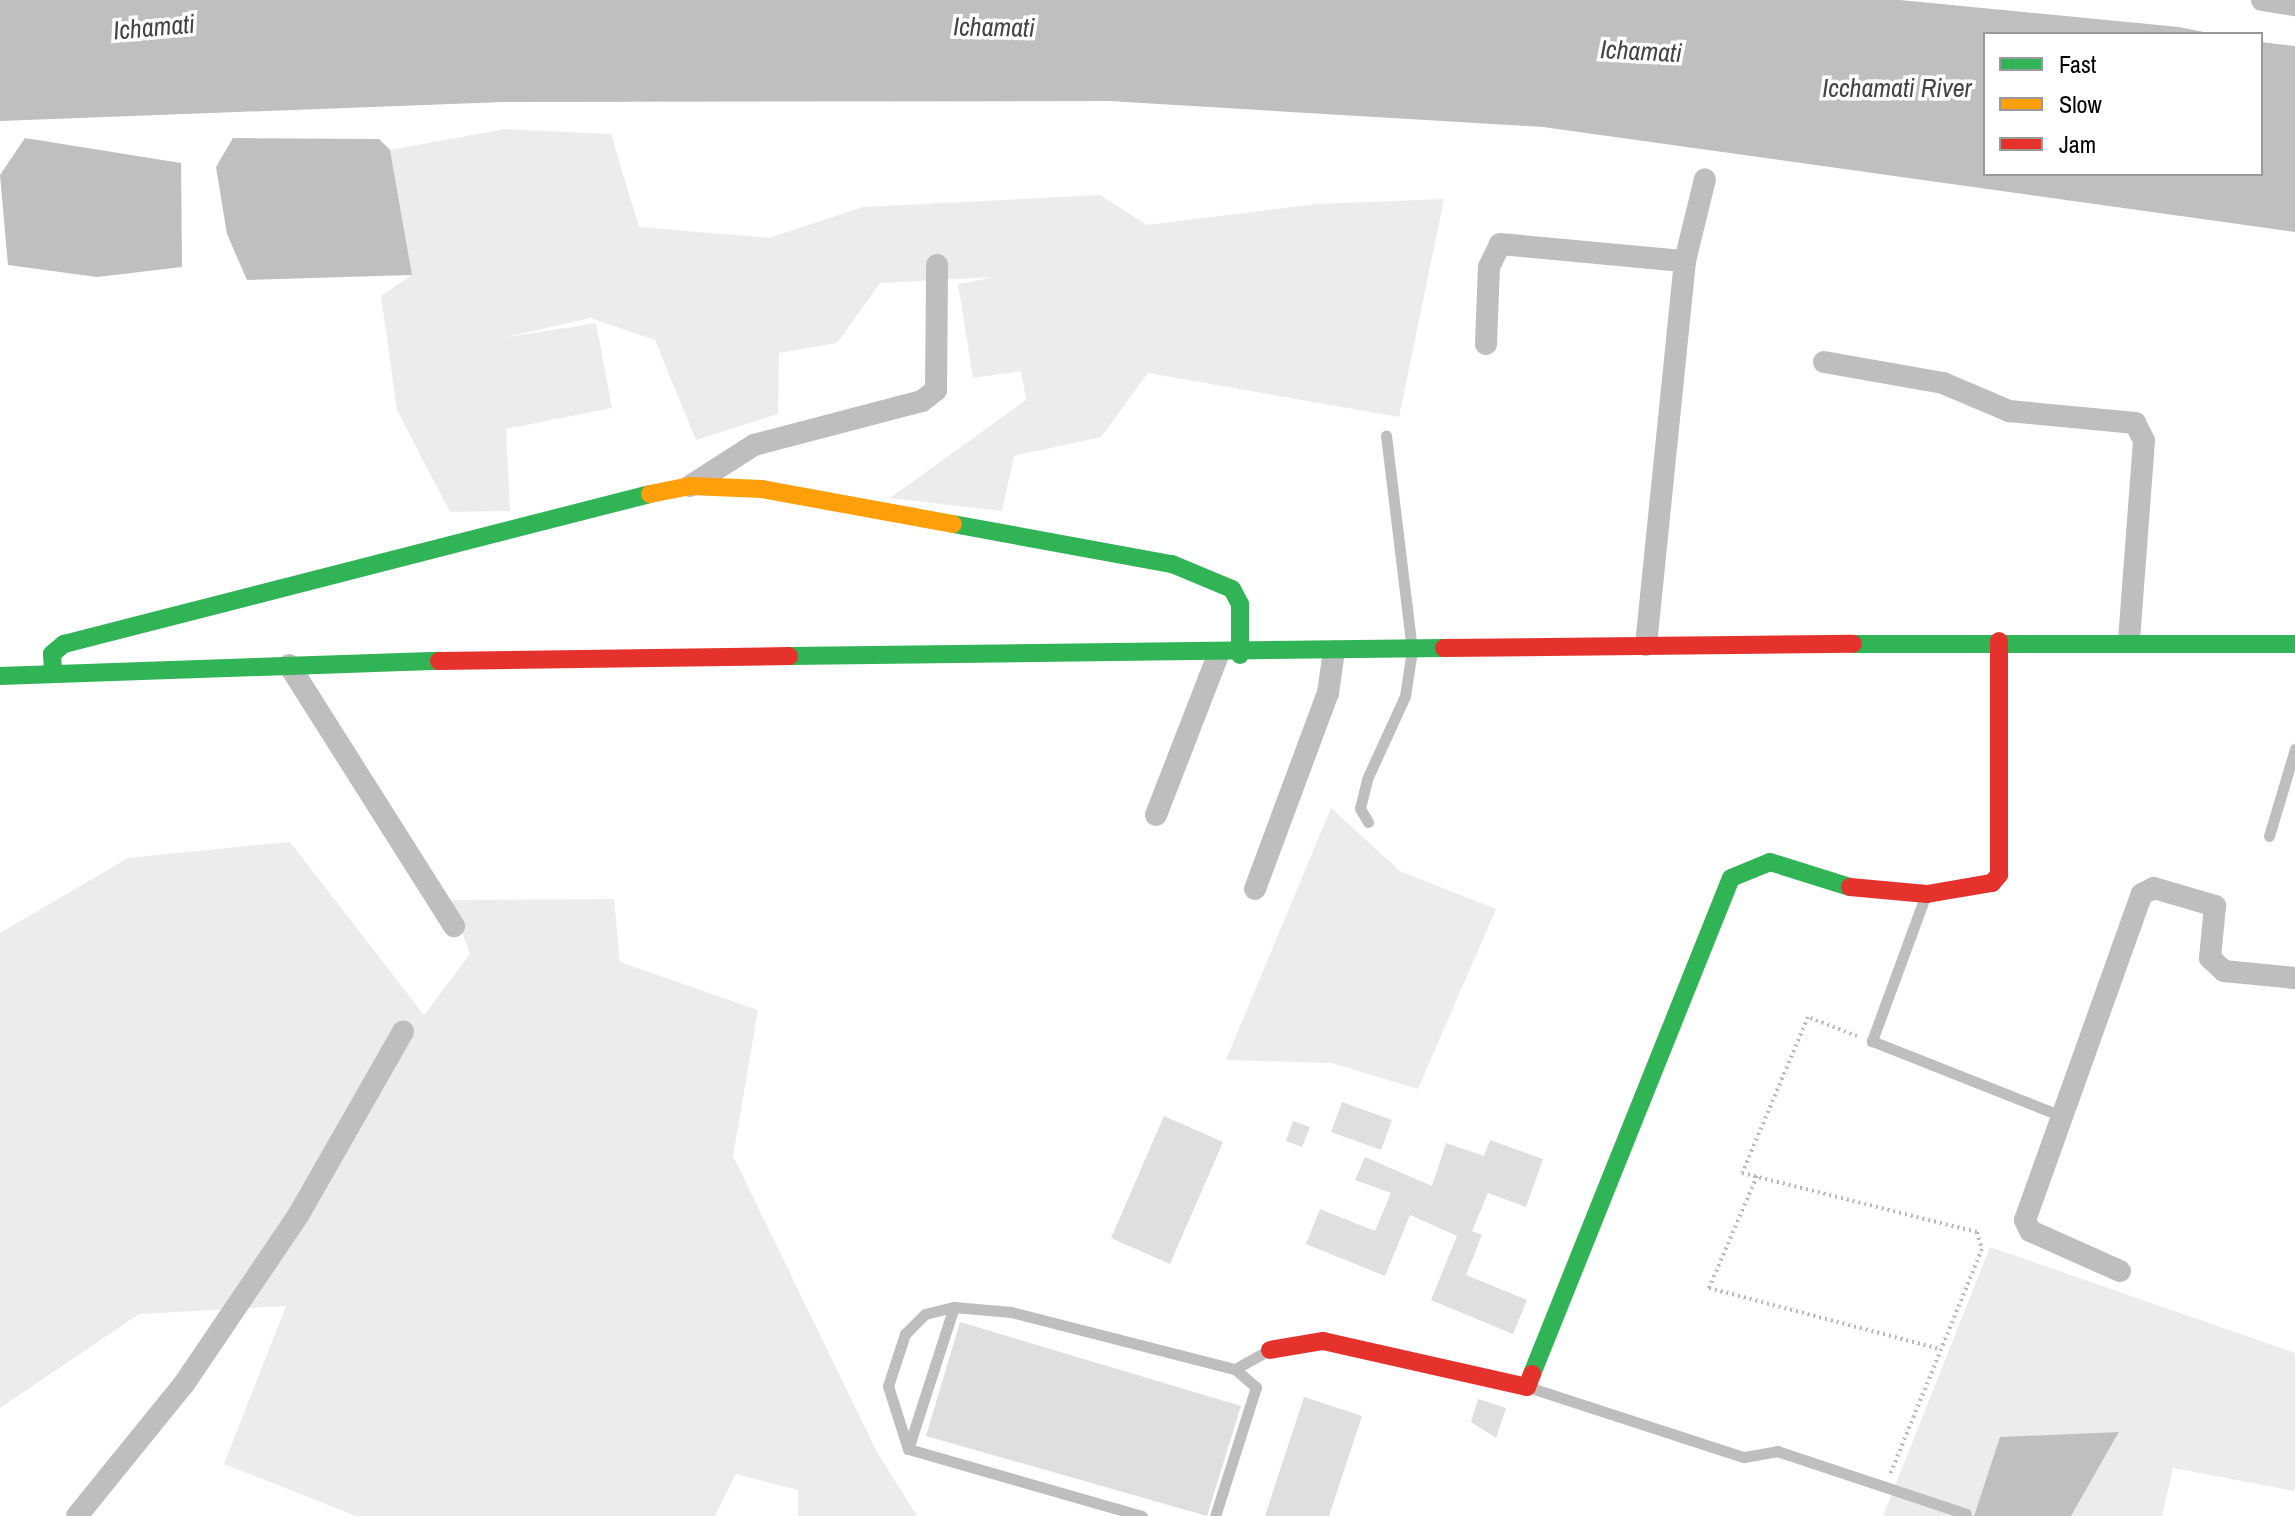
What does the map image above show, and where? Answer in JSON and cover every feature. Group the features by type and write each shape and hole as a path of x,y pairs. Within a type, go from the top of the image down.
{"main road":[{"path":"53,672 52,654 64,644 552,515 690,486 762,489 1172,564 1232,589 1240,604 1229,655"},
{"path":"1270,1350 1323,1341 1527,1387 1731,878 1770,862 1845,886 1927,894 1992,883 1999,875 1999,641"},
{"path":"0,676 289,665 1229,655 1646,645 1999,641 2295,644"}],"street":[{"path":"2262,0 2295,5"},
{"path":"1646,645 1685,261 1705,179"},
{"path":"1486,344 1489,267 1500,244 1685,261"},
{"path":"690,486 754,445 922,401 936,390 937,265"},
{"path":"1824,362 1943,383 2009,411 2135,423 2144,441 2129,641"},
{"path":"1255,889 1328,693 1334,651"},
{"path":"1156,815 1229,655"},
{"path":"289,665 454,926"},
{"path":"2120,1271 2026,1226 2061,1116 2146,889 2215,906 2210,958 2224,971 2295,978"},
{"path":"77,1516 202,1358 299,1214 403,1032"}],"lane":[{"path":"1368,822 1360,808 1405,696 1412,650 1386,436"},
{"path":"2269,836 2295,749"},
{"path":"1927,894 1872,1041 2061,1116"},
{"path":"908,1449 954,1307"},
{"path":"908,1449 888,1386 905,1334 925,1314 954,1307 1011,1312 1235,1369 1256,1387 1215,1516"},
{"path":"1235,1369 1270,1350"},
{"path":"1527,1387 1744,1457 1777,1451 1966,1514"},
{"path":"908,1449 1142,1516"}],"path":[{"path":"1872,1041 1808,1017 1742,1173 1977,1232 1982,1249 1884,1487"},
{"path":"1757,1176 1709,1288 1941,1349"}],"shaded area":[{"path":"505,129 611,134 639,227 769,238 863,207 1100,195 1147,225 1316,204 1444,199 1399,417 1148,373 1101,437 1014,456 1002,511 890,498 1026,400 1021,371 973,378 958,284 995,277 880,283 837,343 779,353 778,414 696,440 655,340 590,318 502,338 596,323 612,408 506,429 510,511 450,512 397,410 381,296 412,275 390,150"},
{"path":"1331,808 1400,871 1496,909 1418,1089 1332,1063 1226,1060"},
{"path":"290,842 424,1015 470,954 451,900 614,899 620,962 758,1010 733,1156 877,1452 917,1516 798,1516 798,1490 736,1474 715,1516 356,1516 224,1464 286,1306 139,1314 0,1408 0,933 128,858"},
{"path":"1990,1247 2295,1353 2295,1491 2173,1468 2162,1516 2071,1516 2119,1433 2001,1437 1974,1516 1883,1516"}],"water":[{"name":"Icchamati River","path":"0,0 1900,0 2204,32 1983,32 1983,176 2263,176 2263,42 2295,46 2295,232 1543,127 1109,101 503,102 0,121"},
{"path":"25,138 181,163 182,267 97,277 8,265 0,175"},
{"path":"233,138 379,139 390,150 412,275 247,280 227,234 216,167"},
{"path":"2119,1432 2071,1516 1974,1516 2000,1437"}],"building":[{"path":"1342,1102 1392,1120 1381,1150 1331,1132"},
{"path":"1164,1116 1223,1142 1170,1264 1111,1238"},
{"path":"1293,1121 1310,1127 1302,1147 1286,1141"},
{"path":"1490,1140 1543,1159 1526,1207 1488,1193 1472,1231 1482,1235 1466,1275 1527,1300 1513,1334 1431,1300 1457,1236 1410,1215 1385,1276 1306,1244 1320,1209 1375,1231 1391,1193 1355,1180 1365,1157 1432,1186 1446,1143 1484,1156"},
{"path":"960,1322 1241,1406 1207,1516 926,1436"},
{"path":"1304,1397 1362,1416 1329,1516 1265,1516"},
{"path":"1478,1399 1506,1408 1496,1438 1471,1422"}],"traffic: fast":[{"path":"53,672 52,654 64,644 650,494"},
{"path":"953,524 1172,564 1232,589 1240,604 1240,655"},
{"path":"1853,644 2295,644"},
{"path":"789,656 1444,648"},
{"path":"0,676 439,661"},
{"path":"1532,1374 1731,878 1770,862 1850,887"}],"traffic: slow":[{"path":"650,494 690,486 762,489 953,524"}],"traffic: jam":[{"path":"1850,887 1927,894 1992,883 1999,875 1999,641"},
{"path":"1444,648 1853,644"},
{"path":"439,661 789,656"},
{"path":"1270,1350 1323,1341 1527,1387 1532,1374"}],"water label":[{"name":"Ichamati","path":"154,27"},
{"name":"Ichamati","path":"994,27"},
{"name":"Ichamati","path":"1641,51"}]}
